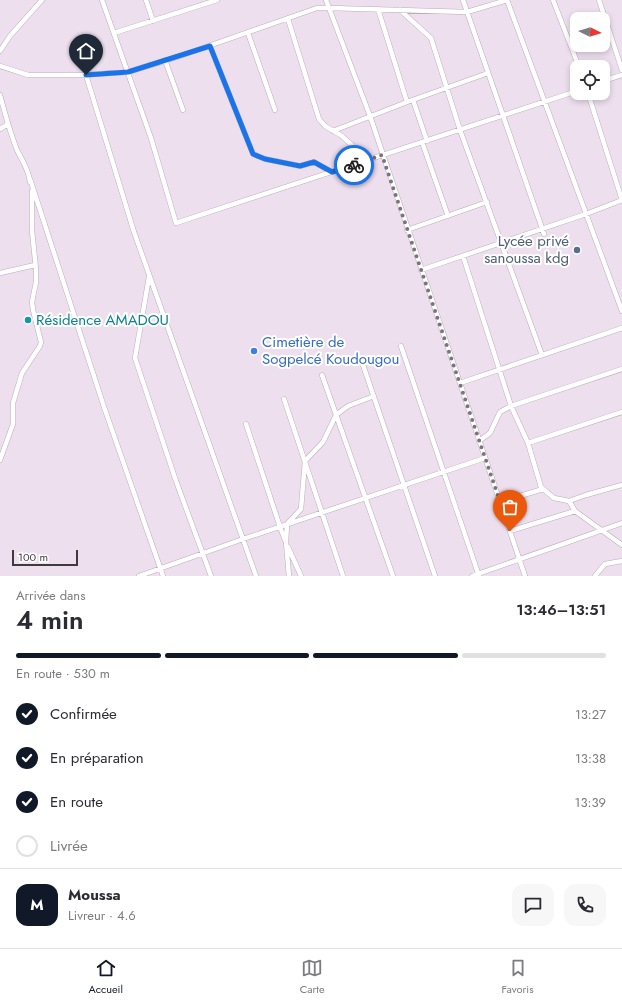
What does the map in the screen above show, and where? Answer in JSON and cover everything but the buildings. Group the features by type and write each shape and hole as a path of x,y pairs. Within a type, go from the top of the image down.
{"street":[{"path":"0,51 10,36 42,0"},
{"path":"102,0 151,138 176,223 570,92"},
{"path":"146,0 153,21"},
{"path":"114,33 217,0"},
{"path":"326,0 370,116 407,230 525,576"},
{"path":"463,0 543,231"},
{"path":"0,66 28,75 86,75 128,72 210,46 317,8 467,12 507,0 622,311"},
{"path":"553,0 576,60"},
{"path":"599,0 622,70"},
{"path":"378,9 407,102"},
{"path":"400,10 431,38 460,130 542,355"},
{"path":"288,19 319,119 325,126 342,136 368,160"},
{"path":"248,33 275,110"},
{"path":"210,46 253,154 265,159 300,166 314,162 332,172"},
{"path":"165,60 183,110"},
{"path":"333,130 488,73"},
{"path":"86,75 134,232 256,576"},
{"path":"610,79 622,75"},
{"path":"0,95 8,124 30,179 104,407 163,576"},
{"path":"413,100 424,141 448,216"},
{"path":"421,270 502,242 543,231 622,200 590,100"},
{"path":"0,129 8,124"},
{"path":"0,460 13,424 13,403 22,372 40,346 41,342 32,302 36,282 30,179"},
{"path":"407,230 487,202"},
{"path":"463,256 511,406 528,443 541,487 554,498 569,501 622,485"},
{"path":"0,273 35,265"},
{"path":"150,275 135,358 176,481 211,576"},
{"path":"460,383 622,328"},
{"path":"401,346 478,575"},
{"path":"363,365 435,576"},
{"path":"479,441 490,433 500,412 511,406 622,369"},
{"path":"322,375 393,576"},
{"path":"289,576 286,542 287,524 301,509 305,461 323,442 336,415 348,406 374,396"},
{"path":"284,399 343,576"},
{"path":"528,443 622,412"},
{"path":"246,424 280,527 301,576"},
{"path":"139,576 243,539 485,458"},
{"path":"500,502 543,489"},
{"path":"569,501 575,511 622,545"},
{"path":"510,531 575,511"},
{"path":"472,576 622,523"},
{"path":"595,576 605,564 622,561"}],"way so far":[{"path":"354,165 382,155 510,531"}],"place":[{"name":"Lycée privé sanoussa kdg","path":"577,250"},
{"name":"Résidence AMADOU","path":"28,320"},
{"name":"Cimetière de Sogpelcé Koudougou","path":"254,351"}],"route":[{"path":"86,75 128,72 210,46 253,154 265,159 300,166 314,162 332,172 354,165"}]}
